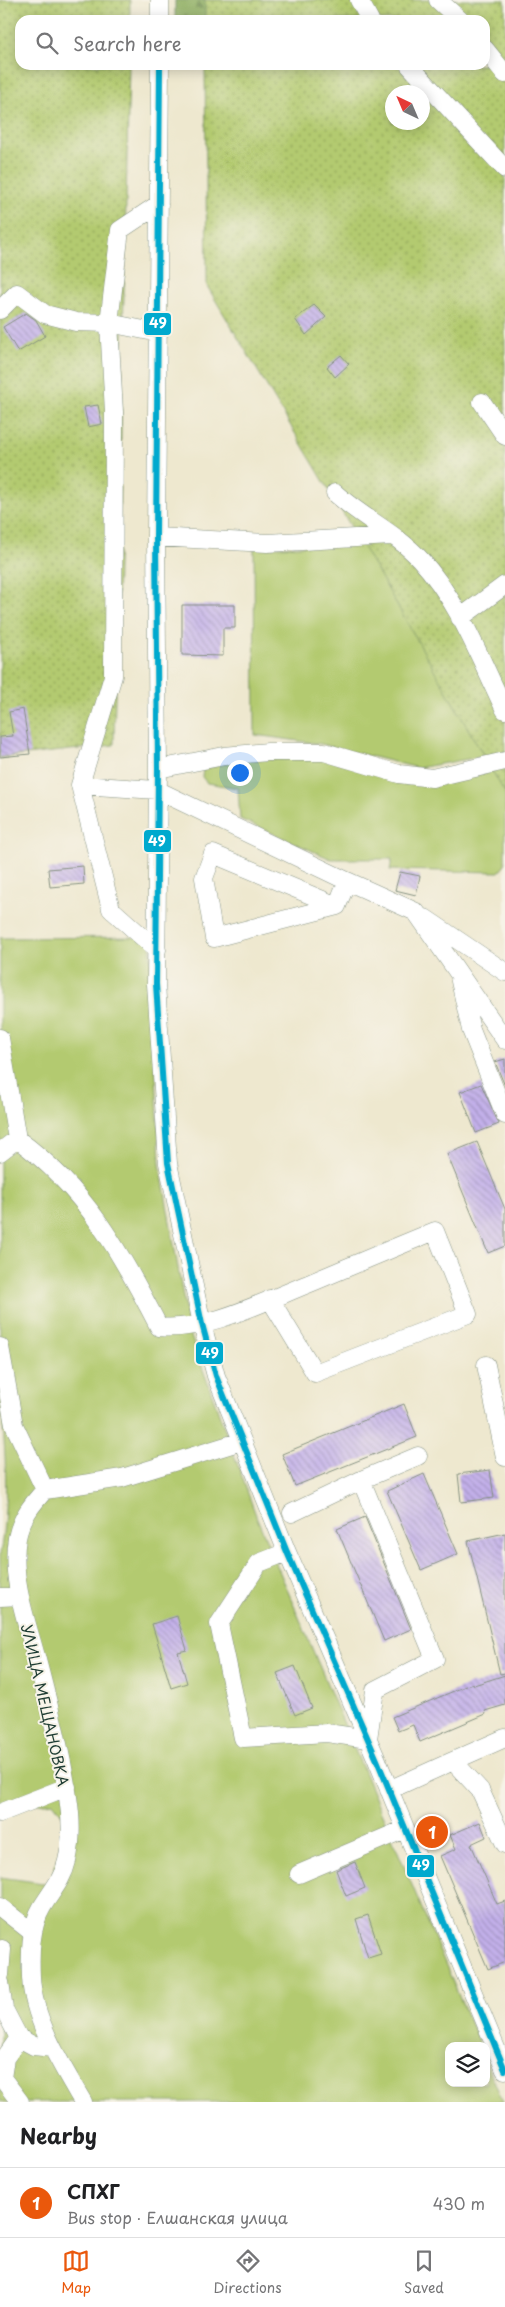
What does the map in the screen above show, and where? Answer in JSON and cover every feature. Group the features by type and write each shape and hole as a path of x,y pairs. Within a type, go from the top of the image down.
{"street":[{"path":"160,0 160,15"},
{"path":"359,0 367,15"},
{"path":"438,0 454,15"},
{"path":"490,55 505,74"},
{"path":"160,70 156,537 158,769 156,984 168,1163 202,1324 216,1376 287,1552 368,1739 505,2070"},
{"path":"414,70 505,169"},
{"path":"157,950 111,909 80,785 113,676 114,412 109,323 120,230 159,204"},
{"path":"0,310 17,293 45,314 76,322 109,323 159,333"},
{"path":"482,402 505,436"},
{"path":"336,493 350,506 420,558 450,598 505,710"},
{"path":"156,537 267,543 391,536"},
{"path":"460,618 505,585"},
{"path":"158,769 224,756 268,752 324,752 399,774 432,778 505,761"},
{"path":"80,785 157,790 347,882 416,912 505,972"},
{"path":"213,854 337,906 214,938 204,878 213,854"},
{"path":"337,906 347,882"},
{"path":"416,912 505,1040"},
{"path":"458,972 470,1030 505,1115"},
{"path":"0,1038 17,1139 37,1153 91,1209 125,1261 159,1327 173,1328 202,1324 270,1300 435,1230 468,1314 315,1373 270,1300"},
{"path":"0,1152 17,1139"},
{"path":"0,1347 14,1425 45,1490 122,1478 242,1441"},
{"path":"486,1365 505,1457"},
{"path":"292,1513 361,1480 418,1456"},
{"path":"361,1480 435,1659 375,1690 368,1739"},
{"name":"УЛИЦА МЕЩАНОВКА","path":"45,1490 28,1509 17,1538 17,1566 20,1596 55,1727 67,1788 70,1829 67,1860 60,1879 41,1908 33,1933 31,1978 36,2003 52,2048 83,2102"},
{"path":"287,1552 258,1563 219,1624 243,1738 326,1733 368,1739"},
{"path":"0,1597 20,1596"},
{"path":"389,1790 505,1738"},
{"path":"452,1761 480,1790 505,1844"},
{"path":"0,1813 67,1788"},
{"path":"299,1874 405,1829"},
{"path":"0,1907 33,1933"},
{"path":"0,1975 2,1949"},
{"path":"0,1982 4,2009 19,2038 34,2046 52,2048"},
{"path":"19,2038 5,2058 2,2078 20,2102"}],"green space":[{"path":"0,0 130,0 130,15 15,15 15,70 129,70 114,745 0,758"},
{"path":"175,0 272,0 262,15 175,15"},
{"path":"205,0 505,0 505,793 378,572 207,286 205,70 490,70 490,15 205,15"},
{"path":"390,542 505,742 485,756 418,768 321,744 255,735 254,548"},
{"path":"246,759 323,759 434,785 505,768 505,865 499,872 390,870 392,859 331,859 240,819 238,788 207,783 202,777 203,769"},
{"path":"150,937 160,1164 189,1331 257,1518 478,2042 445,2042 445,2087 490,2087 490,2071 503,2102 0,2102 0,1877 50,1884 68,1822 53,1802 0,1808 0,1554 5,1516 6,1477 0,1399 0,938"}],"building":[{"path":"314,305 326,317 306,335 295,319"},
{"path":"26,313 36,320 45,336 18,352 3,327"},
{"path":"341,355 349,364 335,377 327,367"},
{"path":"98,405 102,424 88,427 84,407"},
{"path":"182,605 235,605 235,628 223,628 223,656 182,655"},
{"path":"23,709 30,754 0,757 0,737 13,736 9,712"},
{"path":"83,866 84,884 50,887 48,869"},
{"path":"400,872 420,876 416,895 395,890"},
{"path":"505,1059 505,1086 495,1062"},
{"path":"481,1084 499,1124 476,1133 460,1092"},
{"path":"477,1142 505,1209 505,1246 488,1253 447,1154"},
{"path":"404,1404 417,1437 295,1486 282,1454"},
{"path":"490,1470 494,1498 461,1502 458,1474"},
{"path":"424,1474 458,1554 421,1570 387,1491"},
{"path":"365,1517 411,1629 384,1641 337,1529"},
{"path":"505,1533 505,1673 500,1674 468,1541"},
{"path":"177,1616 187,1650 178,1652 187,1683 171,1688 152,1624"},
{"path":"295,1666 312,1708 295,1715 277,1673"},
{"path":"505,1675 505,1705 485,1711 486,1714 420,1742 413,1725 398,1731 392,1717 473,1683 474,1685"},
{"path":"480,1822 486,1837 471,1844 497,1904 505,1901 505,1962 488,1969 440,1856 456,1849 450,1835"},
{"path":"355,1862 365,1888 346,1896 336,1870"},
{"path":"368,1915 381,1954 368,1958 356,1919"}],"transit line":[{"name":"49","path":"160,70 156,537 158,769 156,984 168,1163 202,1324 216,1376 287,1552 377,1760 505,2070"}],"place":[{"name":"СПХГ","path":"432,1832"}]}
